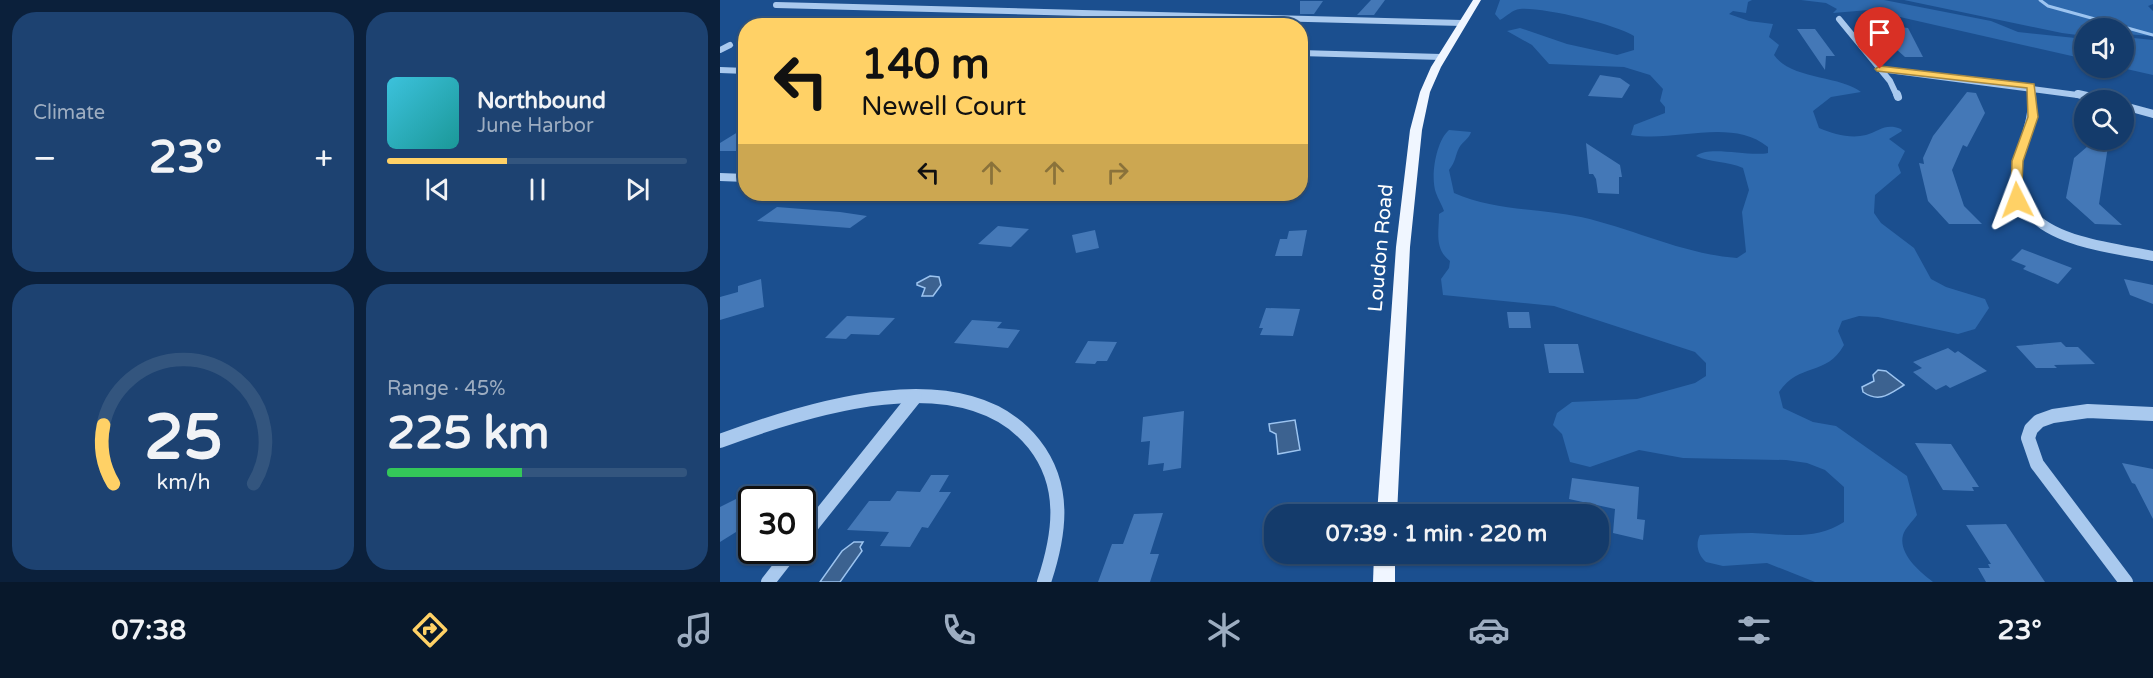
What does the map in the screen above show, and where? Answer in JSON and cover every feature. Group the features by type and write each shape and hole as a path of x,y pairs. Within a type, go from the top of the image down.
{"main road":[{"name":"Loudon Road","path":"1388,504 1395,360 1408,191 1420,114 1432,75 1441,57 1477,0"},
{"path":"1384,582 1385,564"}],"street":[{"path":"776,5 1271,18"},
{"path":"1308,19 1462,23"},
{"path":"1839,19 1892,84 1898,97"},
{"path":"720,50 730,45"},
{"path":"1308,53 1441,57"},
{"path":"1880,69 2031,86 2074,94"},
{"path":"720,70 738,71"},
{"path":"2031,86 2033,117 2015,172 2016,196 2022,208 2038,222 2056,231 2153,256"},
{"path":"2134,109 2153,114"},
{"path":"720,177 738,178"},
{"path":"816,521 915,397"},
{"path":"720,441 834,407 915,397 949,399 993,410 1022,426 1039,447 1057,484 1058,533 1044,582"},
{"path":"2126,582 2037,464 2029,445 2030,433 2040,421 2061,414 2112,412 2153,414"},
{"path":"768,582 782,564"}],"shaded area":[{"path":"1500,0 1752,0 1748,2 1746,13 1733,11 1729,14 1749,21 1773,24 1769,37 1779,45 1774,55 1782,63 1792,69 1841,83 1861,92 1831,97 1813,111 1819,128 1848,136 1866,135 1887,127 1901,129 1902,131 1889,139 1905,151 1898,165 1901,173 1875,195 1874,213 1881,223 1914,248 1931,279 1946,287 1985,299 1989,308 1975,329 1958,334 1878,317 1859,316 1842,321 1838,331 1844,345 1837,355 1821,366 1795,376 1779,392 1783,408 1813,422 1836,426 1907,476 1917,515 1904,532 1902,542 1911,562 1933,582 1815,582 1767,563 1723,566 1706,562 1698,549 1700,535 1752,533 1799,535 1833,528 1844,522 1844,487 1825,470 1807,463 1786,460 1683,458 1639,450 1590,467 1570,462 1562,434 1553,425 1557,413 1572,402 1637,399 1695,383 1706,376 1706,363 1695,352 1554,306 1443,295 1441,279 1449,268 1450,261 1439,246 1439,214 1444,211 1434,186 1434,169 1441,142 1449,130 1471,132 1459,148 1449,170 1454,193 1500,206 1581,217 1697,252 1737,258 1746,252 1742,212 1749,190 1743,168 1696,156 1710,151 1768,153 1768,147 1753,138 1737,134 1720,132 1648,137 1631,135 1634,125 1665,113 1665,107 1660,101 1663,89 1650,75 1624,67 1549,64 1532,45 1507,31 1520,28 1567,44 1617,55 1634,50 1634,36 1611,26 1530,9 1517,10 1500,20 1495,14"},
{"path":"1801,0 1884,0 1991,21 2018,32 2074,38 2074,57 1869,10 1833,13 1837,9 1826,3"},
{"path":"1904,0 2153,0 2153,4 2148,6 2153,11 2153,36 2134,35 2134,18 2074,18 2074,35"},
{"path":"2134,38 2153,40 2153,75 2134,71"},
{"path":"930,276 939,277 941,285 933,296 922,296 925,288 917,283"},
{"path":"1878,370 1886,371 1904,385 1888,395 1879,397 1863,392 1862,387 1874,381 1873,375"},
{"path":"1295,420 1300,450 1278,454 1276,434 1270,431 1269,424"},
{"path":"854,542 863,542 860,547 862,551 840,582 820,582 842,551"}],"building":[{"path":"1371,0 1385,0 1374,15 1357,15"},
{"path":"1300,1 1323,1 1314,14 1300,14"},
{"path":"1880,25 1908,28 1923,57 1905,57 1887,41"},
{"path":"1797,29 1815,29 1835,56 1826,56 1825,70"},
{"path":"1600,75 1620,78 1630,85 1622,98 1588,96"},
{"path":"1967,92 1976,93 1985,113 1967,147 1963,145 1952,170 1964,206 1982,224 1949,224 1928,201 1919,163 1924,164 1923,158 1933,136"},
{"path":"738,132 738,150 720,151 720,143"},
{"path":"1586,143 1620,165 1622,177 1619,177 1619,194 1598,193 1596,179 1593,174 1589,174"},
{"path":"2083,150 2107,150 2099,204 2122,225 2095,224 2066,198 2074,158"},
{"path":"777,207 867,216 850,228 757,221"},
{"path":"998,226 1029,229 1011,247 978,244"},
{"path":"1095,230 1099,248 1076,253 1072,235"},
{"path":"1307,230 1302,256 1275,256 1280,239 1287,239 1289,231"},
{"path":"2022,249 2072,268 2058,284 2023,269 2026,266 2011,260"},
{"path":"761,279 764,307 720,320 720,297 738,292 738,286"},
{"path":"2124,279 2153,285 2153,304 2130,295"},
{"path":"1266,308 1300,309 1293,336 1260,335 1263,328 1259,328"},
{"path":"1507,312 1529,312 1531,328 1509,328"},
{"path":"847,316 895,318 879,335 851,334 846,339 825,338"},
{"path":"972,320 1002,322 997,328 1020,330 1008,348 954,343"},
{"path":"1088,341 1117,342 1107,361 1097,361 1095,364 1075,363"},
{"path":"2061,342 2066,347 2078,347 2095,364 2036,368 2016,346"},
{"path":"1544,344 1578,344 1584,373 1549,373"},
{"path":"1948,348 1955,353 1958,351 1987,371 1950,388 1946,385 1936,390 1913,372 1922,368 1913,362"},
{"path":"1184,411 1181,468 1163,471 1164,463 1148,465 1150,441 1141,442 1143,417"},
{"path":"1915,443 1951,444 1979,487 1972,487 1974,491 1943,490"},
{"path":"2122,463 2153,469 2153,519 2135,484 2132,483"},
{"path":"931,475 949,475 939,492 951,492 928,528 922,527 910,547 880,546 889,532 847,530 869,501 890,501 897,491 920,492"},
{"path":"1572,478 1639,487 1637,519 1645,520 1643,540 1613,533 1615,509 1609,508 1609,504 1592,504 1569,499"},
{"path":"738,498 738,531 720,542 720,507"},
{"path":"1163,513 1150,554 1159,554 1150,582 1098,582 1112,544 1123,544 1134,514"},
{"path":"2006,524 2045,582 1986,582 1978,568 1990,568 1988,564 1991,564 1966,525"}],"waterway":[{"path":"2040,0 2048,6 2153,35"}],"route":[{"path":"1880,69 2031,86 2034,109 2017,161 2015,172 2017,200"}]}
